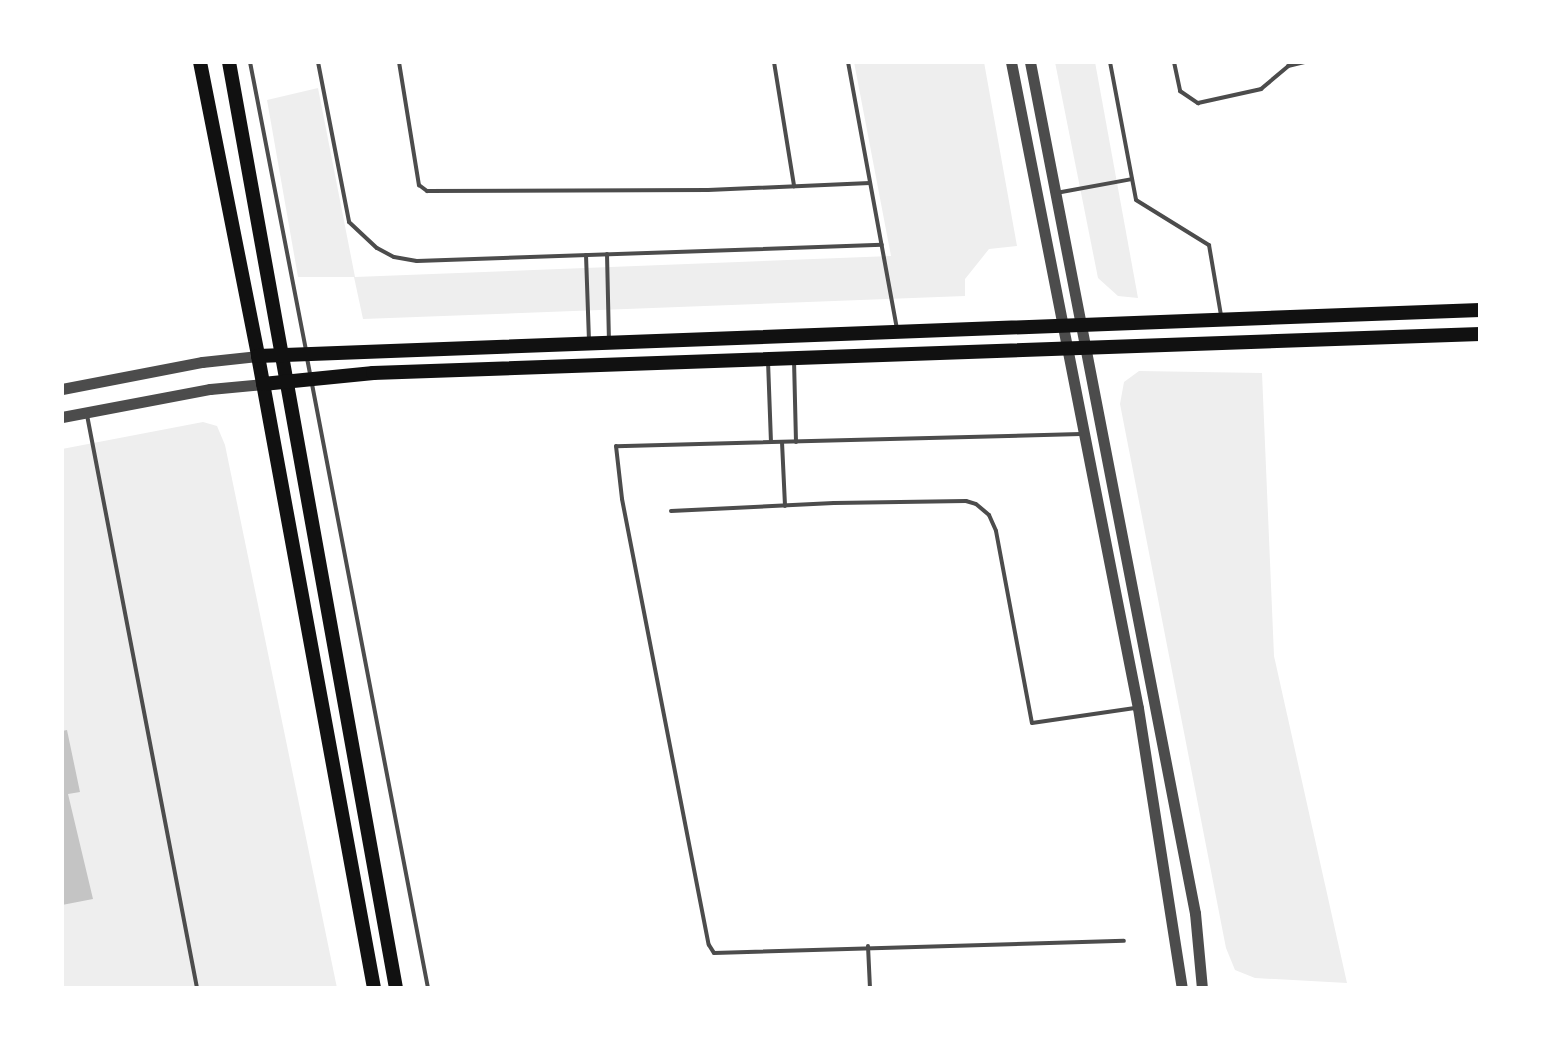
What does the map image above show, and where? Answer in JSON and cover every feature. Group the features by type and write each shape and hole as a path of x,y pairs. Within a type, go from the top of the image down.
{"main road":[{"path":"200,62 258,356 374,988"},
{"path":"229,62 396,988"},
{"path":"258,356 589,341 1480,310"},
{"path":"263,384 373,373 1480,334"}],"street":[{"path":"1011,62 1138,708 1182,988"},
{"path":"1030,62 1195,913 1202,988"},
{"path":"62,389 202,362 258,356"},
{"path":"62,417 210,389 263,384"}],"lane":[{"path":"250,62 428,988"},
{"path":"318,62 349,222 377,248 394,257 417,261 882,245"},
{"path":"399,62 419,185 427,191 870,183"},
{"path":"774,62 794,186"},
{"path":"848,62 898,330"},
{"path":"1110,62 1136,200 1209,245 1221,319"},
{"path":"1174,62 1180,91 1198,103 1261,89 1288,66 1305,62"},
{"path":"1055,193 1132,179"},
{"path":"607,254 609,341"},
{"path":"586,255 589,341"},
{"path":"794,357 796,442"},
{"path":"768,358 771,442"},
{"path":"86,413 197,988"},
{"path":"1084,434 616,446 627,528 709,945 714,953 738,955 868,946 1124,941"},
{"path":"782,442 785,506"},
{"path":"671,511 966,501 976,504 989,515 996,531 1032,723 1138,708"},
{"path":"868,946 870,988"}],"shaded area":[{"path":"854,62 984,62 1017,246 989,249 965,279 965,296 363,319 354,277 298,277 267,100 318,88 355,277 891,256"},
{"path":"1055,62 1095,62 1138,298 1118,296 1098,278"},
{"path":"1139,371 1262,373 1274,656 1347,983 1255,978 1235,970 1226,948 1120,404 1124,382"},
{"path":"203,422 217,426 225,445 337,988 62,988 62,449"}],"building":[{"path":"67,730 80,792 68,794 93,899 62,905 62,731"}]}
